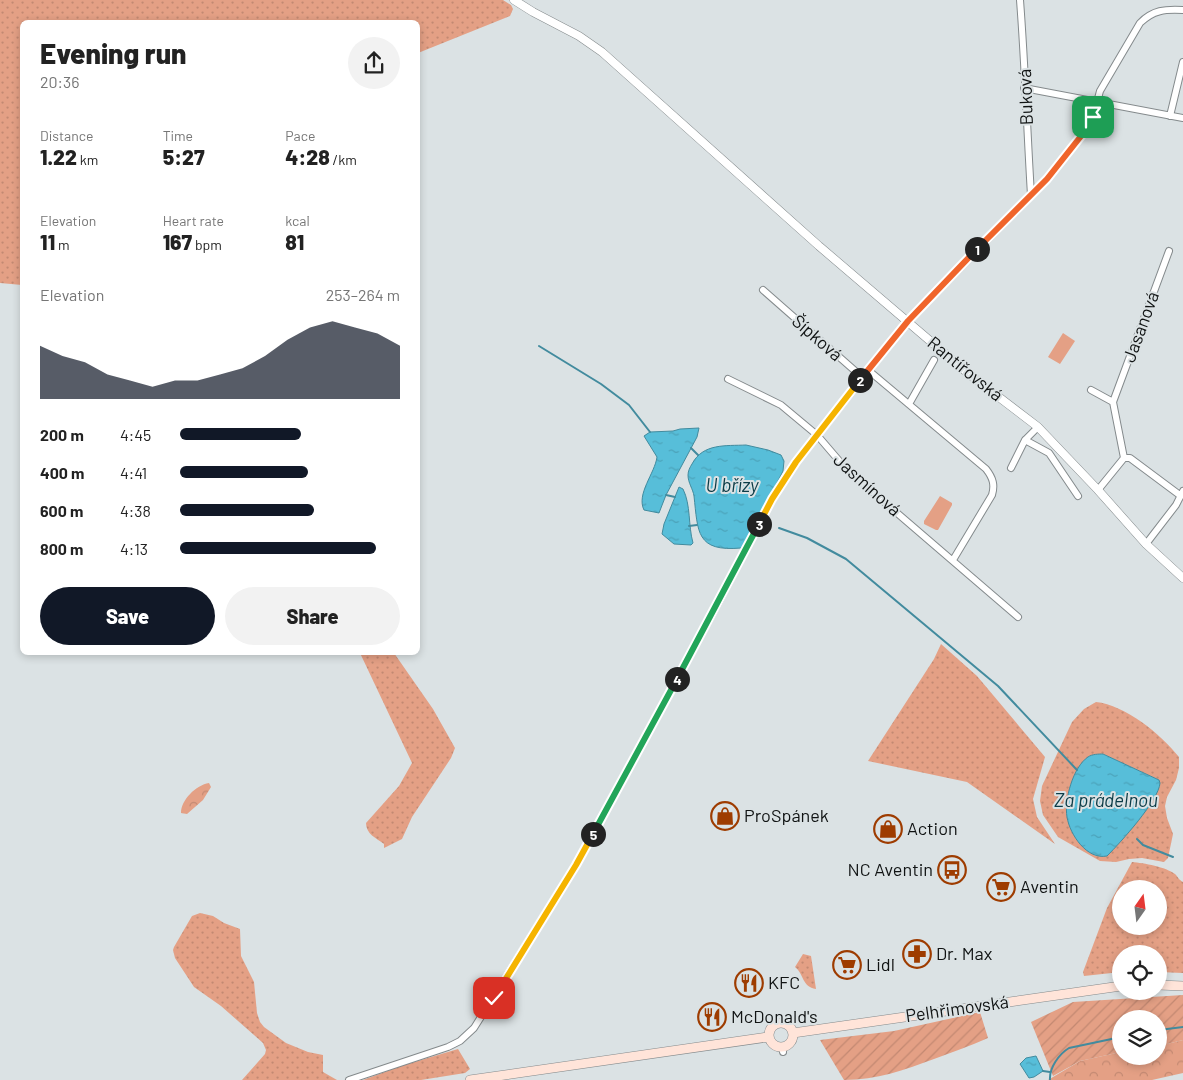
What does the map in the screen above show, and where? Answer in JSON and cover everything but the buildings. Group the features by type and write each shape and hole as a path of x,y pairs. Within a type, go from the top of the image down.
{"main road":[{"path":"1167,985 1183,986"},
{"name":"Pelhřimovská","path":"793,1033 1112,987"},
{"path":"778,1023 788,1024 793,1033 791,1042 783,1050 773,1045 768,1037 771,1026 778,1023"},
{"path":"470,1080 768,1037"}],"street":[{"name":"Rantířovská","path":"514,0 579,36 602,52 760,194 970,375 1038,427 1146,544 1183,578"},
{"name":"Buková","path":"1020,0 1030,195"},
{"path":"349,1080 448,1047 460,1041 474,1028 576,865 772,499 803,452 908,321 1047,179 1089,126 1100,91 1140,24 1147,16 1161,10 1183,10"},
{"path":"1170,116 1183,62"},
{"path":"1024,88 1183,118"},
{"name":"Jasanová","path":"1113,402 1169,251"},
{"name":"Šípková","path":"763,290 862,377"},
{"path":"909,404 934,360"},
{"path":"868,370 986,469 993,480 992,495 953,560"},
{"name":"Jasmínová","path":"728,379 781,405 817,435 847,470 1018,617"},
{"path":"1090,390 1113,402 1124,458"},
{"path":"1011,468 1026,440 1038,427"},
{"path":"1026,440 1049,454 1078,496"},
{"path":"1098,490 1124,458"},
{"path":"1124,458 1130,458 1182,493 1176,505 1146,544"}],"green space":[{"path":"0,0 503,0 511,5 513,9 510,16 420,52 420,20 20,20 20,285 0,283"},
{"path":"1063,333 1075,341 1060,364 1048,357"},
{"path":"940,496 952,503 952,505 938,530 936,530 924,524 924,521"},
{"path":"941,644 977,676 1045,757 1033,799 1037,817 1055,844 967,782 868,761 934,659"},
{"path":"361,655 395,655 433,709 455,748 451,758 412,817 402,839 384,848 384,844 370,833 366,823 399,786 412,763"},
{"path":"1096,702 1119,709 1152,730 1179,757 1176,780 1167,797 1165,806 1173,834 1168,858 1164,862 1142,858 1116,862 1100,861 1058,837 1043,815 1040,801 1042,786 1072,722 1084,709","holes":["1103,754 1159,780 1096,856 1084,848 1066,810 1072,781 1077,770 1088,757"]},
{"path":"209,783 211,787 203,800 187,814 181,813 186,798 194,790"},
{"path":"1132,862 1161,867 1175,874 1183,882 1183,973 1167,972 1167,945 1112,945 1112,973 1084,976 1083,972 1112,899 1112,935 1168,935 1168,880 1122,880"},
{"path":"200,913 213,916 224,923 240,929 241,956 254,982 257,1013 264,1027 286,1043 308,1052 323,1055 323,1072 337,1080 242,1080 265,1054 266,1050 263,1043 221,1006 194,987 175,958 174,947 192,916"},
{"path":"803,954 811,956 816,989 808,986 795,967"},
{"path":"1183,995 1183,1040 1167,1044 1167,1010 1112,1010 1112,1054 1080,1061 1053,1076 1031,1022 1073,1002 1112,1000 1167,1000 1167,996"},
{"path":"980,1012 988,1038 912,1067 868,1078 844,1080 820,1040 894,1031"},
{"path":"1183,1040 1183,1073 1152,1080 1048,1080 1080,1061 1112,1054 1112,1065 1167,1065 1167,1044"},
{"path":"458,1049 470,1069 465,1073 421,1080 363,1080 401,1066"}],"water":[{"name":"U břízy","path":"699,428 697,437 666,495 659,513 644,510 642,497 657,457 644,436 650,432"},
{"name":"U břízy","path":"746,445 781,455 784,461 783,471 747,542 741,548 715,547 707,543 699,529 694,496 688,474 691,465 702,452 716,447"},
{"name":"U břízy","path":"679,487 683,489 686,495 693,543 691,545 674,544 662,534 664,524"},
{"name":"Za prádelnou","path":"1103,754 1159,780 1160,783 1153,800 1146,810 1107,856 1093,854 1081,845 1069,824 1066,810 1068,793 1078,768 1090,756"},
{"path":"1036,1056 1043,1071 1029,1078 1020,1064 1026,1058"}],"waterway":[{"path":"539,346 601,384 629,405 650,432"},
{"path":"691,448 698,455"},
{"path":"666,495 675,497"},
{"path":"689,526 697,525"},
{"path":"779,528 807,538 846,559 998,686 1077,770"},
{"path":"1137,839 1143,845 1173,857"},
{"path":"1167,1029 1183,1027"},
{"path":"1050,1080 1055,1062 1069,1048 1112,1039"},
{"path":"1043,1071 1050,1072"}],"place":[{"name":"ProSpánek","path":"725,816"},
{"name":"Action","path":"888,829"},
{"name":"NC Aventin","path":"952,870"},
{"name":"Aventin","path":"1001,887"},
{"name":"Dr. Max","path":"917,954"},
{"name":"Lidl","path":"847,965"},
{"name":"KFC","path":"749,983"},
{"name":"McDonald's","path":"712,1017"}],"route":[{"path":"494,998 576,865 772,499 787,475 803,452 908,321 1047,179 1089,126 1093,117"}]}
